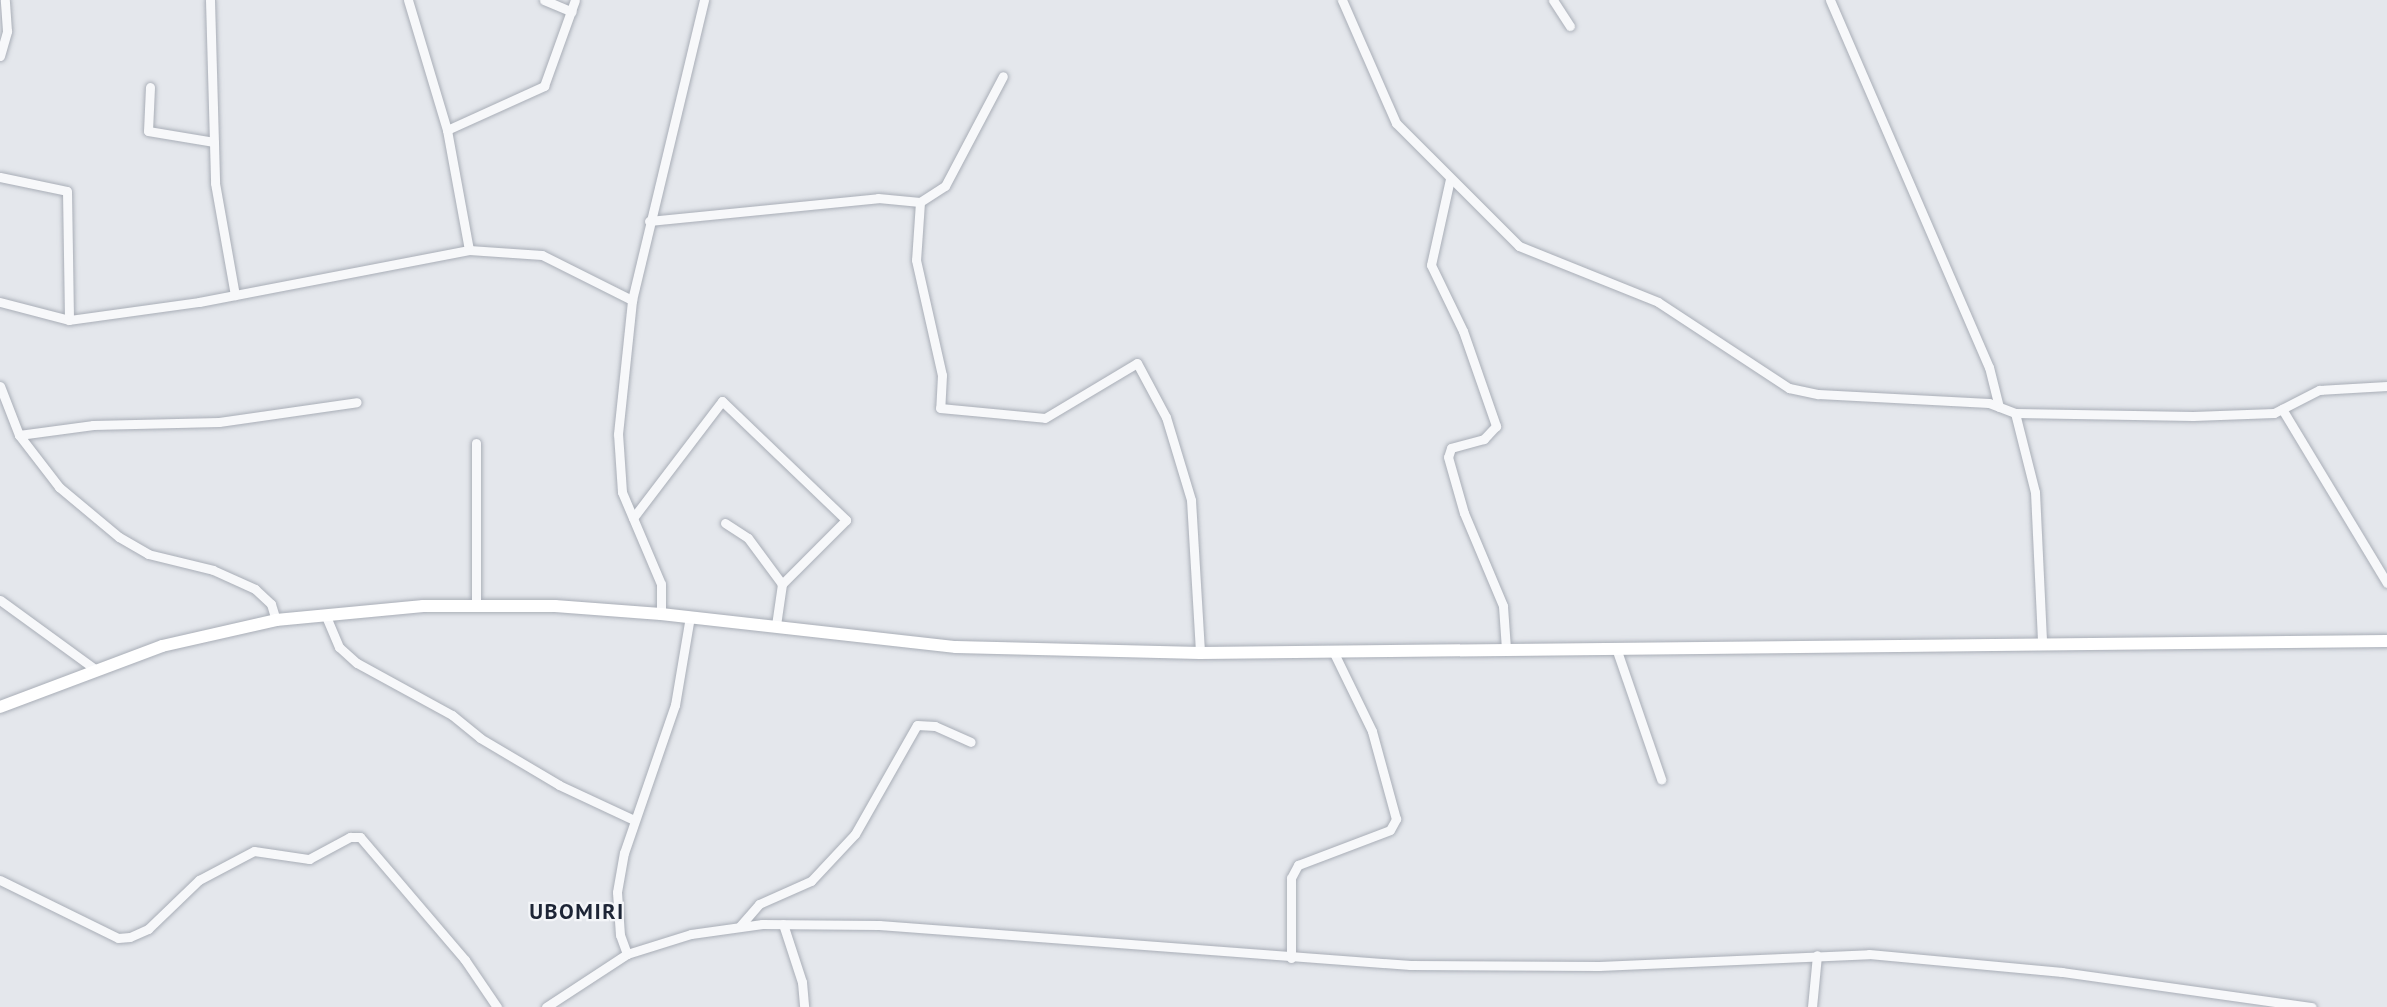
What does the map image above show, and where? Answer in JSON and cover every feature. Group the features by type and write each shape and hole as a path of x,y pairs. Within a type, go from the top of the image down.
{"main road":[{"path":"0,707 95,669 162,646 276,620 325,614 476,605 690,616 956,647 1200,653 2042,642 2387,641"}],"street":[{"path":"0,56 7,31 5,0"},
{"path":"210,0 215,183 235,295"},
{"path":"408,0 447,130 469,250"},
{"path":"544,0 572,12"},
{"path":"447,130 544,86 575,0"},
{"path":"661,614 661,584 633,518 617,467 632,300 704,0"},
{"path":"1342,0 1396,123 1520,246 1658,302 1789,388 1818,394 1999,407 2015,413 2193,416 2282,409 2319,390 2387,386"},
{"path":"1553,0 1569,26"},
{"path":"1830,0 1989,367 1999,407"},
{"path":"649,222 878,198 920,202 945,186 1003,76"},
{"path":"150,87 148,131 214,142"},
{"path":"0,177 67,191 69,320"},
{"path":"1450,179 1431,266 1464,331 1496,426 1484,439 1451,448 1448,457 1459,500 1503,606 1506,649"},
{"path":"920,202 916,260 942,375 940,408 1046,418 1137,363 1166,417 1191,500 1200,653"},
{"path":"0,302 69,320 235,295 469,250 542,255 632,300"},
{"path":"0,386 19,435 59,487 119,537 148,554 213,570 255,589 271,604 276,620"},
{"path":"633,518 722,401 846,520 782,584 776,625"},
{"path":"19,435 93,425 219,422 357,402"},
{"path":"2282,409 2387,583"},
{"path":"2015,413 2035,492 2042,642"},
{"path":"476,443 476,605"},
{"path":"725,523 748,538 782,584"},
{"path":"0,600 95,669"},
{"path":"325,614 339,647 357,663 453,715 480,738 559,785 634,820"},
{"path":"627,954 620,935 617,892 634,820 675,705 690,616"},
{"path":"1616,648 1661,779"},
{"path":"1291,958 1291,878 1298,865 1390,830 1396,819 1372,732 1333,651"},
{"path":"740,926 759,904 811,881 855,834 917,725 935,726 971,742"},
{"path":"0,880 118,938 130,938 148,929 185,891 228,863 254,851 309,859 350,837 360,837 465,960 497,1007"},
{"path":"783,924 802,982 804,1007"},
{"path":"546,1007 627,954 691,934 740,926 783,924 879,925 1291,958 1490,967 1869,954 2026,968 2312,1007"},
{"path":"1812,1007 1817,955"}],"district":[{"name":"UBOMIRI","path":"577,912"}]}
